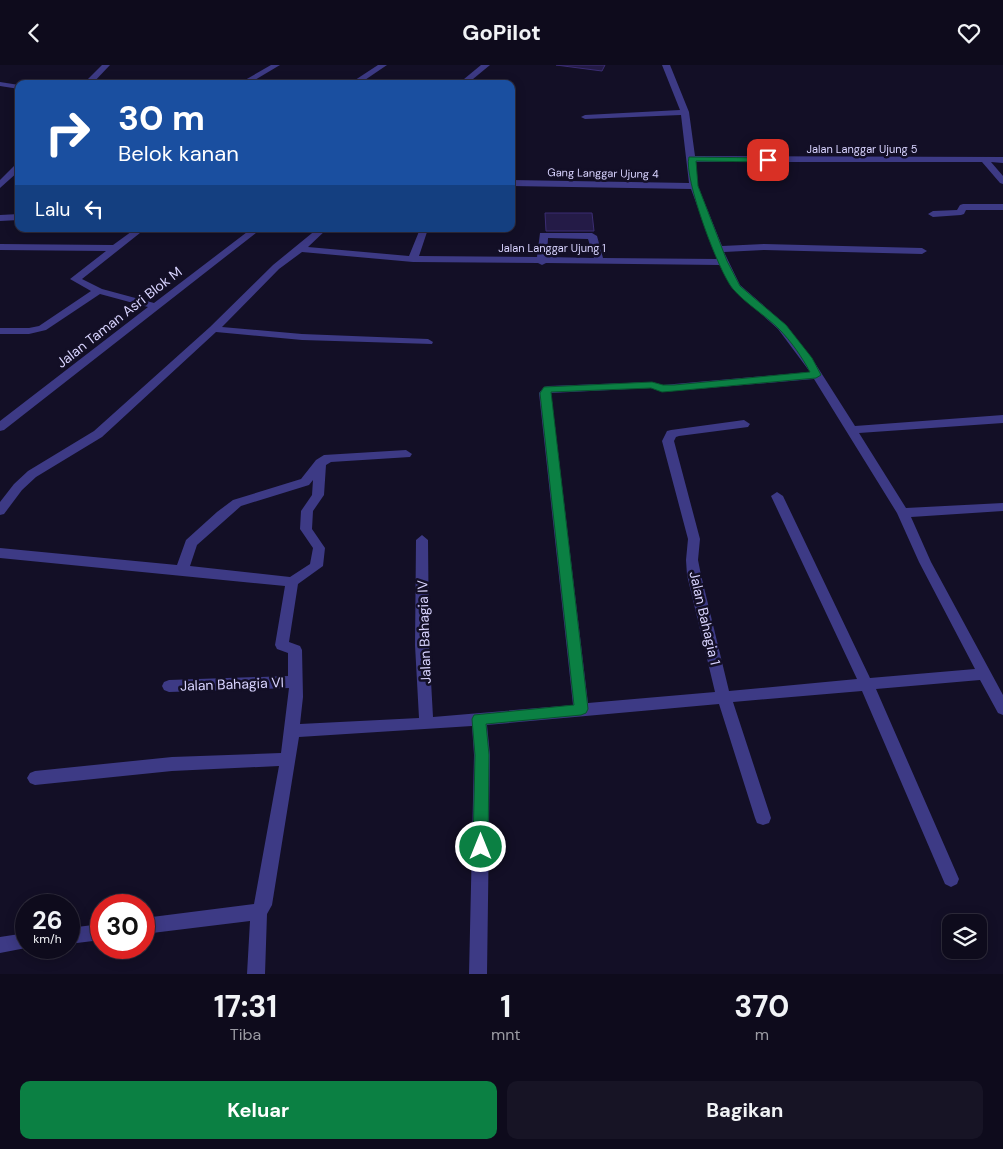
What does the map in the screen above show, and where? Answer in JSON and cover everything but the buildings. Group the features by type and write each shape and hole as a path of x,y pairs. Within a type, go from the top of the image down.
{"street":[{"path":"91,80 106,65"},
{"path":"249,80 276,65"},
{"path":"359,80 383,65"},
{"path":"467,80 486,65"},
{"path":"666,65 685,112 694,186 718,249 736,287 782,327 808,360 850,431 903,513 983,674 1003,709"},
{"path":"0,84 15,86"},
{"path":"585,117 685,112"},
{"name":"Jalan Langgar Ujung 5","path":"692,159 1003,160"},
{"path":"984,160 1003,181"},
{"path":"0,185 15,170"},
{"name":"Gang Langgar Ujung 4","path":"515,183 694,186"},
{"path":"933,214 961,212 963,207 1003,207"},
{"path":"0,218 15,217"},
{"path":"136,232 76,279 98,291 155,306"},
{"name":"Jalan Taman Asri Blok M","path":"0,427 252,232"},
{"path":"0,511 18,487 32,474 98,434 214,329 276,267 319,232"},
{"path":"414,259 423,232"},
{"path":"542,262 542,235 592,236 599,260"},
{"path":"0,247 113,248"},
{"path":"718,249 764,247 922,251"},
{"name":"Jalan Langgar Ujung 1","path":"300,249 414,259 542,262 599,260 723,261"},
{"path":"0,331 42,328 98,291"},
{"path":"214,329 302,337 428,342"},
{"path":"581,709 545,393 548,389 554,387 652,385 662,389 816,375"},
{"path":"850,431 1003,419"},
{"name":"Jalan Bahagia 1","path":"724,698 694,575 692,560 694,539 668,441 671,434 679,432 744,424"},
{"path":"182,570 191,543 237,503 305,482 320,463 328,458 406,454"},
{"path":"0,553 292,582 316,565 319,548 306,529 307,511 318,495 320,463"},
{"path":"777,496 866,684 951,879"},
{"path":"903,513 1003,507"},
{"name":"Jalan Bahagia IV","path":"422,540 422,645 426,690 426,724"},
{"path":"256,974 259,912 264,905 292,731 296,682 295,651 282,645 292,582"},
{"path":"292,731 426,724 983,674"},
{"name":"Jalan Bahagia VI","path":"168,686 296,682"},
{"path":"724,698 763,818"},
{"path":"478,974 482,755 479,719"},
{"path":"34,778 172,764 287,759"},
{"path":"155,925 259,912"},
{"path":"0,945 15,943"}],"route":[{"path":"481,847 482,755 479,719 581,709 545,393 548,389 554,387 652,385 662,389 809,374 816,375 808,360 782,327 736,287 723,261 694,186 692,159 768,160"}]}
